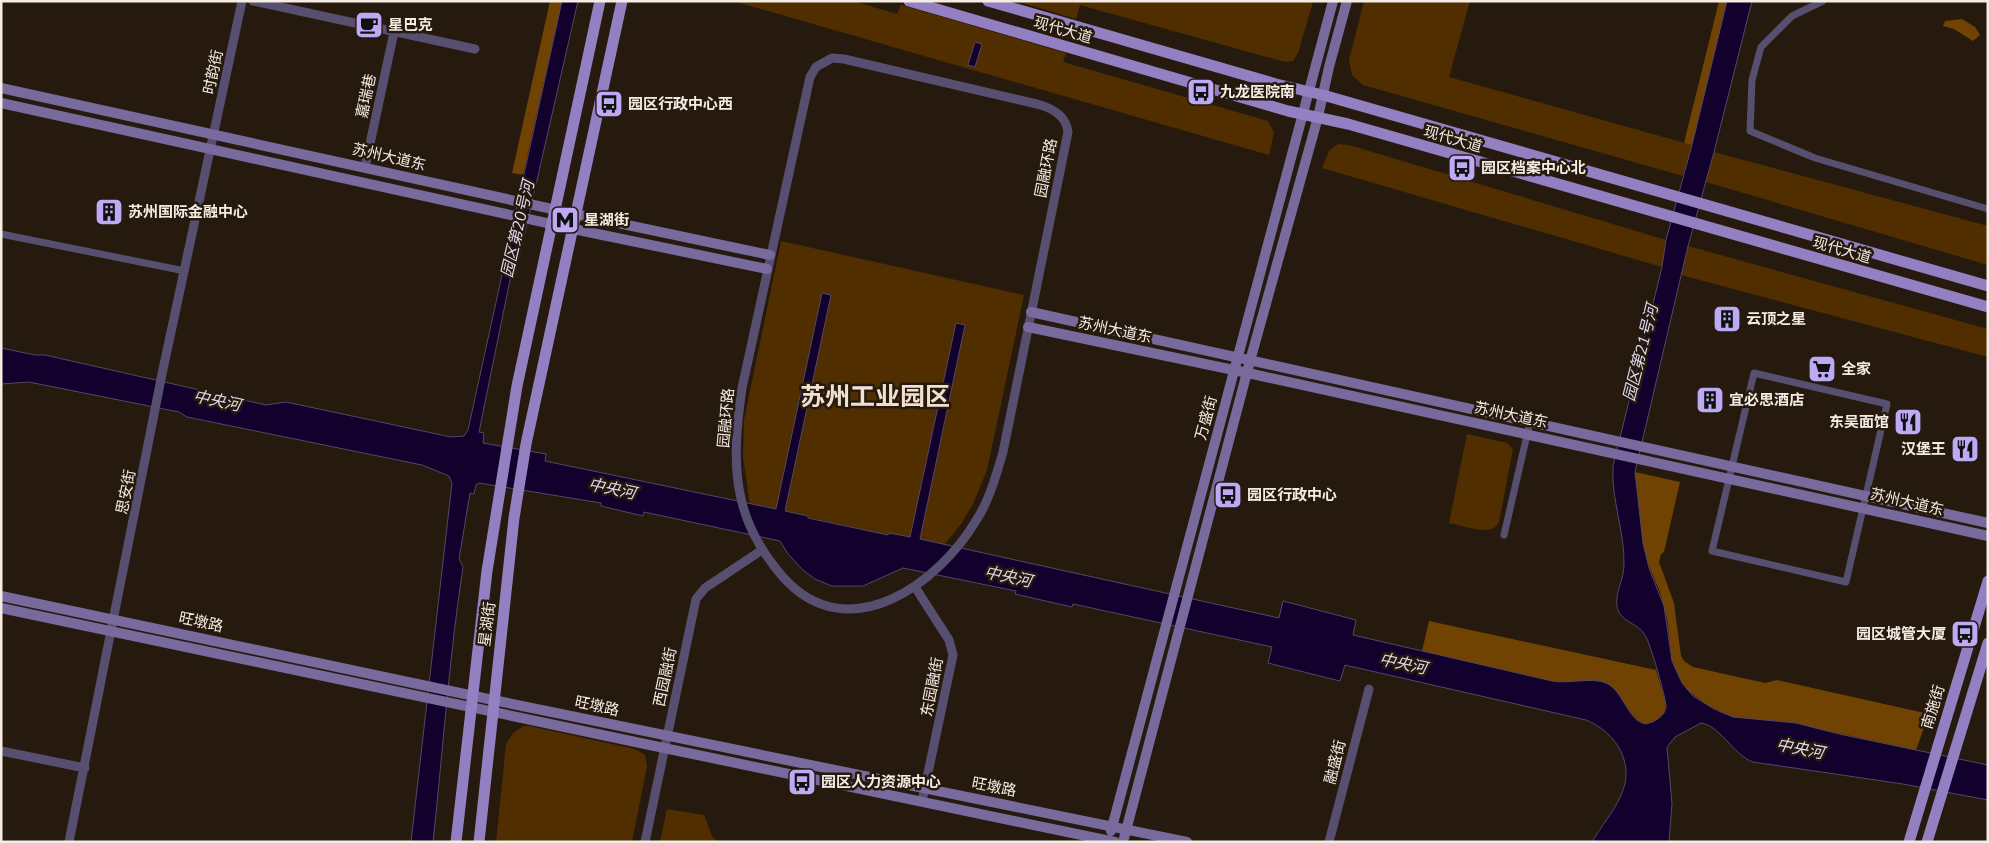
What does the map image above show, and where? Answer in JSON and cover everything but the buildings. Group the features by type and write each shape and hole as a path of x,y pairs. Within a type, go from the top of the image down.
{"main road":[{"name":"星湖街","path":"456,842 487,571 524,345 600,1"},
{"name":"星湖街","path":"479,842 492,706 516,499 526,444 622,1"},
{"name":"现代大道","path":"909,1 1988,307"},
{"name":"现代大道","path":"988,1 1988,286"},
{"name":"万盛街","path":"1111,841 1112,827 1333,1"},
{"name":"万盛街","path":"1123,842 1250,361 1318,117 1329,66 1347,1"},
{"name":"苏州大道东","path":"1,88 770,255"},
{"name":"苏州大道东","path":"1,103 551,224 767,269"},
{"name":"苏州大道东","path":"1031,312 1988,523"},
{"name":"苏州大道东","path":"1028,327 1248,373 1988,536"},
{"name":"南施街","path":"1909,842 1988,581"},
{"name":"旺墩路","path":"1,596 452,691 471,701 664,748 1111,841"},
{"name":"旺墩路","path":"1,608 420,697 452,703 471,701"},
{"path":"1927,842 1988,643"},
{"name":"旺墩路","path":"492,706 666,736 1187,842"}],"street":[{"name":"时韵街","path":"212,149 242,1"},
{"path":"253,1 475,49"},
{"path":"1823,1 1792,16 1760,48 1752,80 1750,131 1815,158 1988,209"},
{"name":"嘉瑞巷","path":"365,167 394,32"},
{"name":"园融环路","path":"844,59 1037,104 1054,110 1062,117 1067,128 1067,137 1013,404 996,474 978,517 962,542 940,566 918,585 889,601 870,607 848,609 830,606 811,600 794,588 762,550 740,496 736,446 739,406 770,255 811,73 826,60 844,59"},
{"name":"思安街","path":"69,842 115,619 162,374 212,149"},
{"path":"1,234 185,271"},
{"path":"1754,373 1887,404 1846,582 1712,551 1729,478 1754,373"},
{"path":"1504,535 1530,422"},
{"name":"西园融街","path":"645,842 696,599 706,588 762,550"},
{"name":"东园融街","path":"918,585 949,640 953,655 922,801"},
{"name":"融盛街","path":"1329,842 1369,688"},
{"path":"1,751 85,768"}],"shaded area":[{"path":"550,1 562,1 523,175 512,173"},
{"path":"733,1 853,1 897,14 901,5 1066,53 1063,62 1268,121 1274,133 1269,155"},
{"path":"1016,1 1313,2 1298,53 1293,61 1285,62 1080,5 1076,19"},
{"path":"1364,1 1470,1 1449,77 1692,145 1683,176 1363,85 1352,75 1349,60"},
{"path":"1719,1 1727,1 1692,145 1684,143"},
{"path":"1962,19 1975,27 1980,35 1973,41 1954,29 1943,26 1945,21"},
{"path":"1338,144 1349,145 1666,240 1662,267 1322,168 1329,151"},
{"path":"1714,152 1988,226 1988,265 1706,182"},
{"path":"781,241 1024,295 987,470 973,504 961,524 944,545 889,533 888,535 750,504 743,458 744,420"},
{"path":"1688,246 1988,329 1988,357 1681,275"},
{"path":"1467,434 1507,443 1513,449 1499,522 1496,527 1490,529 1477,529 1449,523"},
{"path":"1635,472 1680,482 1664,552 1661,554 1659,562 1674,603 1681,656 1684,661 1693,667 1765,683 1777,680 1929,714 1916,750 1787,722 1733,717 1707,705 1687,690 1678,676 1672,661 1667,618 1660,592 1645,556 1638,515"},
{"path":"1429,621 1656,670 1666,703 1664,713 1654,722 1646,724 1632,714 1613,688 1605,683 1593,681 1552,681 1422,651"},
{"path":"523,726 635,749 645,755 647,766 632,842 496,842 506,744 513,733"},
{"path":"667,809 704,815 712,836 717,842 660,842"}],"water":[{"path":"562,1 578,1 515,276 511,275 479,432 484,433 483,443 546,454 545,461 776,509 822,293 831,295 785,511 808,516 808,518 888,535 889,533 910,537 956,323 965,325 920,539 1279,618 1283,601 1356,620 1353,635 1552,681 1600,681 1612,687 1634,717 1646,724 1661,716 1665,711 1666,703 1654,659 1645,635 1618,611 1617,596 1624,570 1624,553 1614,491 1613,466 1662,267 1666,240 1692,145 1727,1 1752,1 1688,246 1635,472 1643,543 1649,568 1664,606 1672,661 1682,683 1693,696 1714,709 1733,717 1796,723 1839,734 1988,765 1988,800 1903,784 1753,762 1739,753 1715,729 1701,723 1675,737 1667,747 1672,804 1669,842 1592,842 1621,795 1626,772 1620,750 1614,741 1597,725 1586,720 1345,665 1340,681 1268,663 1272,647 1073,604 1072,607 1015,594 1016,591 903,568 863,586 832,586 815,579 803,570 788,554 780,541 644,512 643,516 601,506 601,503 479,483 476,485 474,494 470,493 459,559 463,567 450,670 433,842 411,842 452,483 449,476 422,465 187,417 179,412 29,382 1,384 1,348 35,355 45,355 266,405 286,402 451,437 464,436 468,430"},
{"path":"975,42 982,44 975,67 968,65"}],"place":[{"name":"星巴克","path":"369,25"},
{"name":"九龙医院南","path":"1201,92"},
{"name":"园区行政中心西","path":"609,104"},
{"name":"园区档案中心北","path":"1462,168"},
{"name":"苏州国际金融中心","path":"109,212"},
{"name":"星湖街","path":"565,220"},
{"name":"云顶之星","path":"1727,319"},
{"name":"全家","path":"1822,369"},
{"name":"宜必思酒店","path":"1710,400"},
{"name":"东吴面馆","path":"1908,422"},
{"name":"汉堡王","path":"1965,449"},
{"name":"园区行政中心","path":"1228,495"},
{"name":"园区城管大厦","path":"1965,634"},
{"name":"园区人力资源中心","path":"802,782"}],"district":[{"name":"苏州工业园区","path":"875,397"}],"water label":[{"name":"园区第20号河","path":"518,229"},
{"name":"园区第21号河","path":"1641,353"},
{"name":"中央河","path":"217,401"},
{"name":"中央河","path":"612,489"},
{"name":"中央河","path":"1008,577"},
{"name":"中央河","path":"1403,664"},
{"name":"中央河","path":"1800,749"}]}
